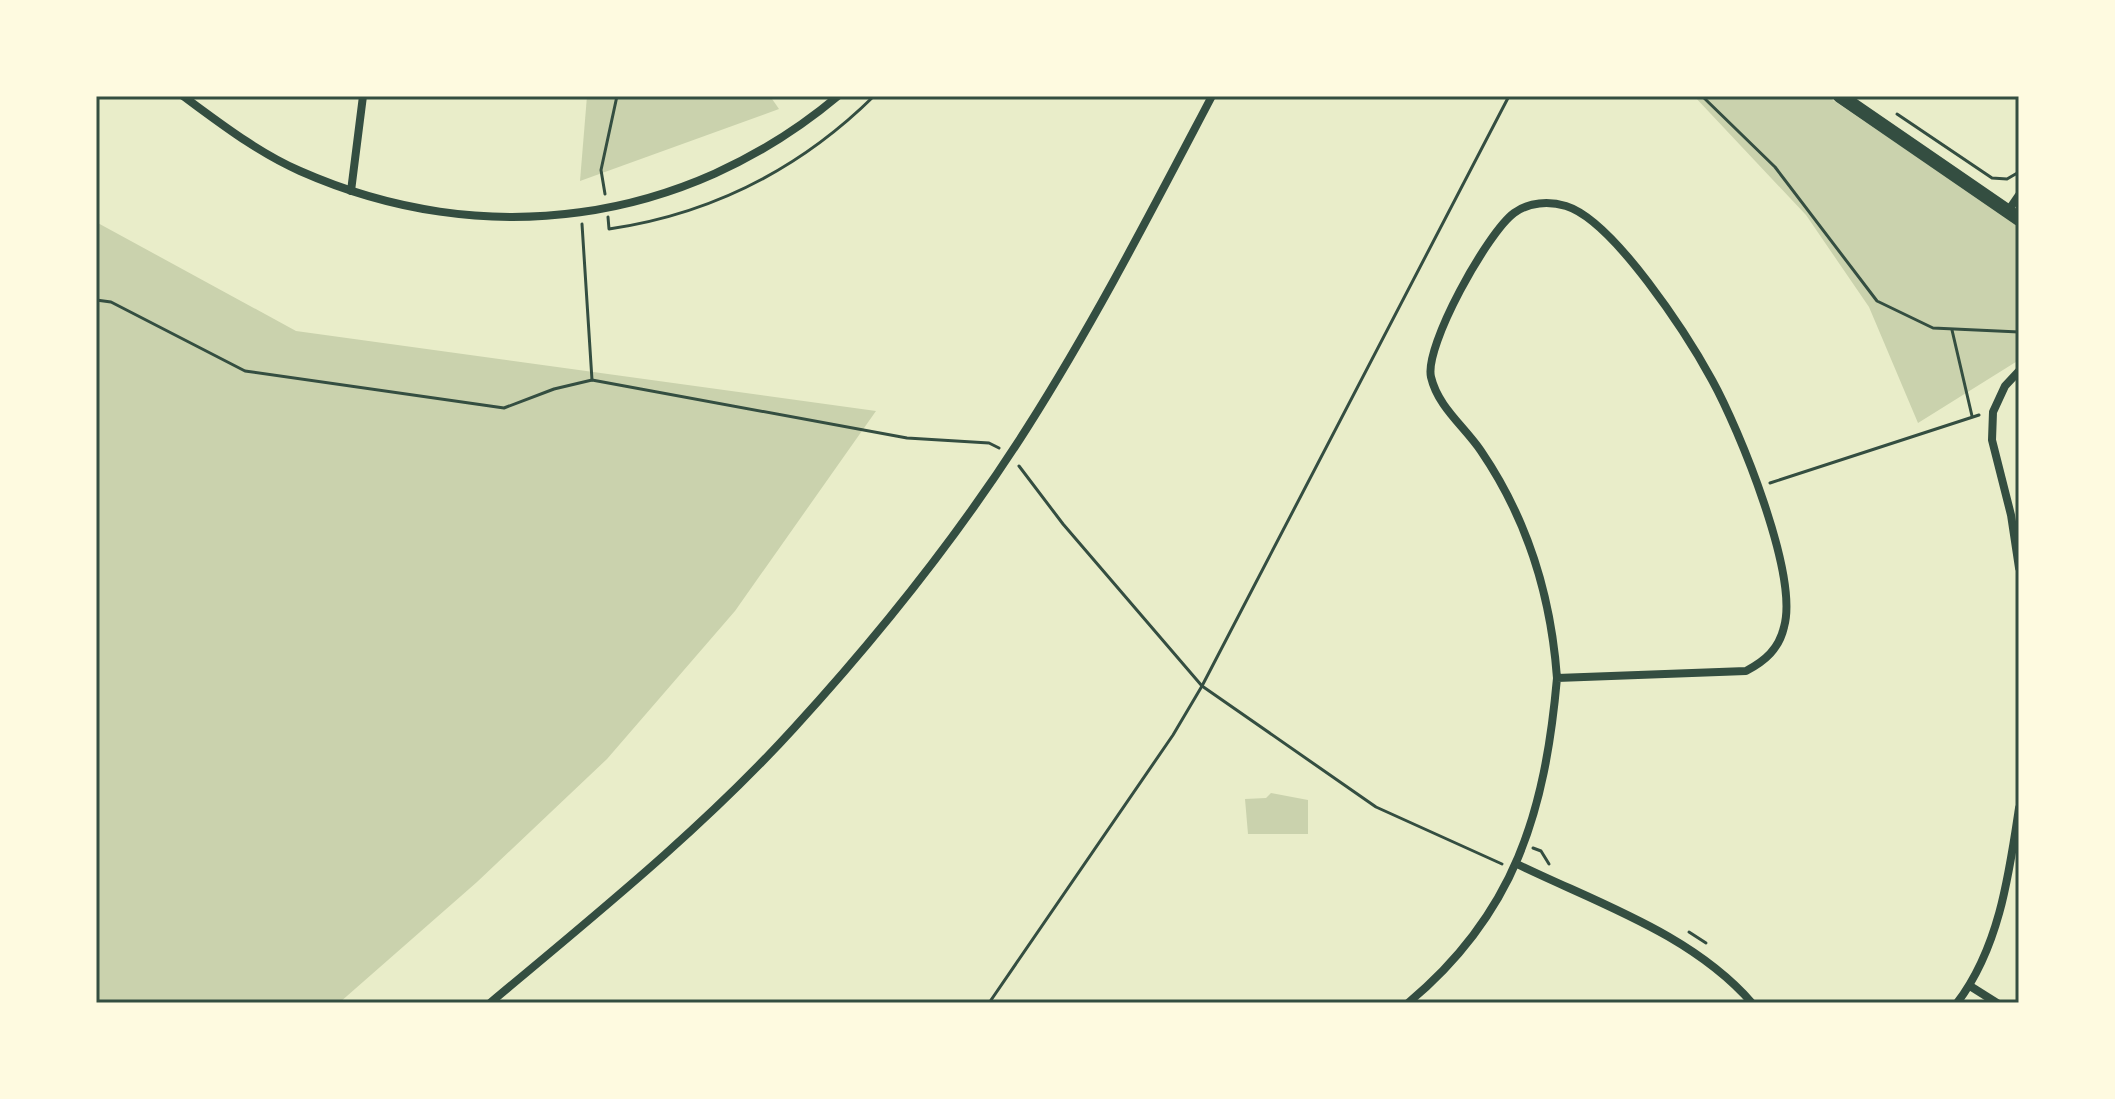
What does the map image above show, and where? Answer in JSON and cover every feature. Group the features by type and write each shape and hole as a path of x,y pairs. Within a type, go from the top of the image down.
{"street":[{"path":"183,96 246,141 297,170 351,191 417,209 505,218 582,213 656,197 715,175 782,139 838,96"},
{"path":"351,191 363,96"},
{"path":"490,1003 662,857 794,728 875,635 952,536 1051,389 1212,96"},
{"path":"1840,96 2014,215 2019,195"},
{"path":"1408,1003 1451,963 1480,926 1517,864 1541,797 1551,750 1557,678 1546,595 1530,542 1508,493 1480,449 1437,397 1430,373 1437,340 1499,225 1517,211 1537,203 1569,207 1587,219 1633,264 1692,344 1725,403 1759,487 1773,535 1787,604 1781,637 1763,662 1737,673 1557,678"},
{"path":"2019,371 2005,386 1993,412 1992,440 2011,515 2019,568"},
{"path":"1957,1003 1970,986 1992,935 2019,808"},
{"path":"1517,864 1679,943 1714,967 1752,1003"},
{"path":"1970,986 1997,1003"}],"path":[{"path":"617,96 601,170 609,229 655,223 713,204 773,175 840,129 874,96"},
{"path":"989,1003 1129,801 1202,686 1509,96"},
{"path":"1702,96 1775,167 1877,301 1923,325 1952,330 2019,332"},
{"path":"1895,112 1992,178 2007,179 2019,172"},
{"path":"582,213 592,380"},
{"path":"96,300 111,302 245,371 504,408 554,389 592,380 907,438 989,443 1010,453 1063,524 1202,686 1376,807 1498,864 1517,864"},
{"path":"1759,487 1972,417 1952,330"}],"green space":[{"path":"587,96 770,96 779,109 580,181"},
{"path":"1694,96 1827,96 2019,226 2019,360 1918,423 1869,307 1806,215"},
{"path":"96,222 296,331 876,411 735,611 607,759 477,882 339,1003 96,1003"},
{"path":"1271,793 1308,800 1308,834 1248,834 1245,799 1266,798"}]}
